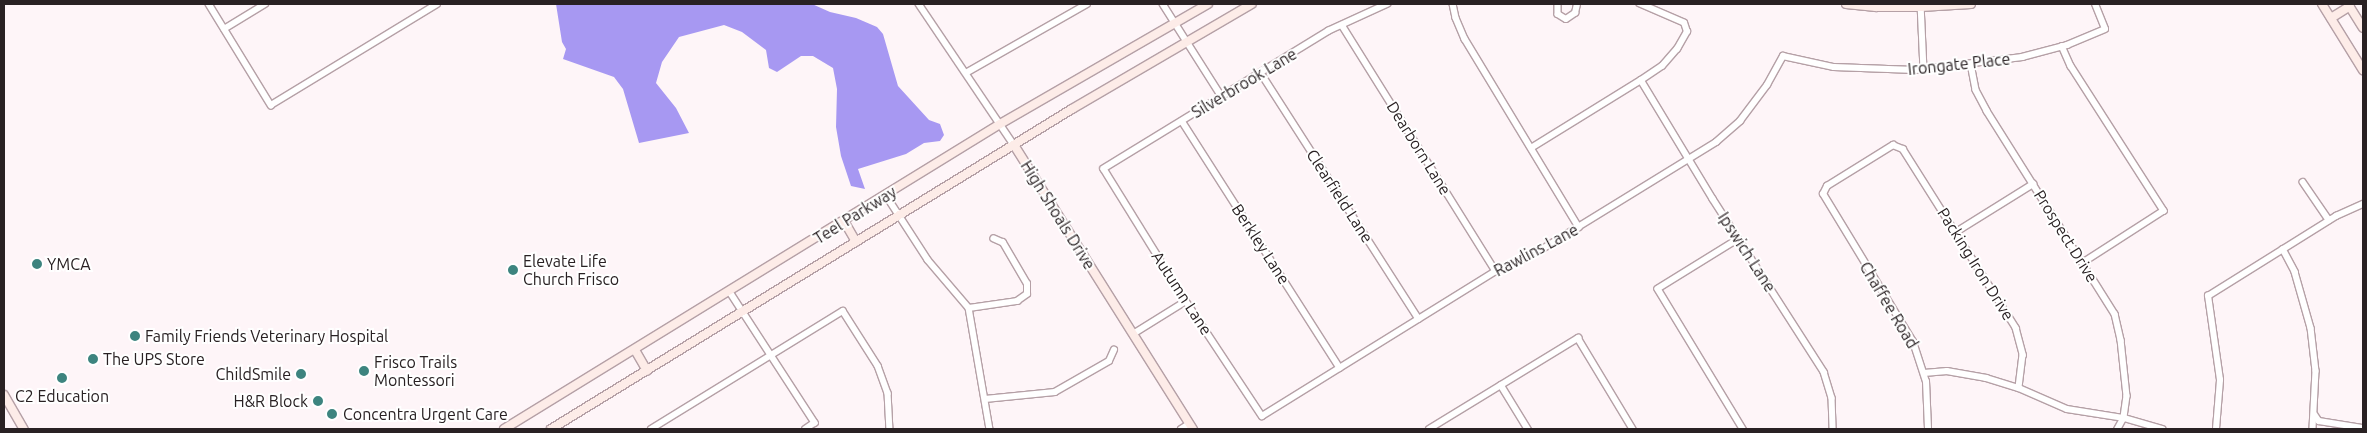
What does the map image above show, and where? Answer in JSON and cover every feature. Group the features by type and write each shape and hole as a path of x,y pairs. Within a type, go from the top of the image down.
{"main road":[{"name":"Teel Parkway","path":"509,428 1000,124 1208,4"},
{"name":"Teel Parkway","path":"551,429 1014,145 1252,4"},
{"path":"1846,4 1876,7 1971,4"},
{"path":"2322,4 2363,70"},
{"path":"2331,18 2349,5 2363,28"},
{"name":"High Shoals Drive","path":"1014,145 1191,427"},
{"path":"844,221 856,242"},
{"path":"635,350 647,371"},
{"path":"4,395 24,429"}],"street":[{"path":"209,4 271,105 437,4"},
{"path":"224,29 265,4"},
{"name":"High Shoals Drive","path":"920,4 1014,145"},
{"path":"966,73 1086,4"},
{"path":"1163,4 1222,97"},
{"name":"Silverbrook Lane","path":"1104,168 1342,25 1388,4"},
{"path":"1453,4 1456,18 1465,39 1579,228"},
{"path":"1558,4 1558,14 1566,19 1575,14 1577,4"},
{"path":"1531,148 1641,80 1670,58 1687,32 1686,26 1682,20 1640,4"},
{"name":"Irongate Place","path":"1783,56 1834,67 1924,70 2022,57 2062,46 2105,29 2095,4"},
{"path":"1920,5 1924,70"},
{"name":"Dearborn Lane","path":"1342,25 1496,271"},
{"path":"2062,46 2071,66 2164,211 2083,263"},
{"name":"Rawlins Lane","path":"1262,416 1496,271 1529,257 1579,228 1716,142 1740,121 1767,86 1783,56"},
{"name":"Prospect Drive","path":"1971,64 1976,90 1986,111 2115,314 2121,340 2127,396 2124,418"},
{"name":"Clearfield Lane","path":"1260,73 1419,319"},
{"name":"Ipswich Lane","path":"1641,80 1824,372 1832,398 1833,429"},
{"name":"Berkley Lane","path":"1182,121 1340,368"},
{"name":"Packing Iron Drive","path":"1823,190 1891,146 1897,145 1903,149 2016,328 2023,355 2019,388"},
{"name":"Autumn Lane","path":"1104,168 1186,301 1262,416"},
{"path":"2303,182 2329,220"},
{"path":"1956,232 2033,184"},
{"name":"Chaffee Road","path":"1823,190 1824,198 1909,333 1924,373 1929,404 1928,429"},
{"path":"886,195 928,260 969,308 990,429"},
{"path":"2216,429 2220,380 2208,296 2329,220 2363,204"},
{"path":"969,308 1017,301 1028,294 1027,284 1003,243 994,239"},
{"path":"1739,239 1658,289 1743,429"},
{"path":"2283,249 2300,285 2311,328 2316,371 2313,429"},
{"path":"730,292 815,423 806,429"},
{"path":"1133,334 1186,301"},
{"path":"651,429 773,356 843,311 878,366 888,393 890,429"},
{"path":"1429,429 1578,338 1633,429"},
{"path":"986,400 1055,392 1110,361 1114,350"},
{"path":"1924,373 1955,372 2019,388 2067,408 2124,418 2162,429"},
{"path":"1501,385 1528,429"},
{"path":"2315,415 2319,421 2363,428"},
{"path":"2118,429 2124,418"},
{"path":"1181,429 1191,427"}],"shaded area":[{"path":"556,4 812,4 830,12 856,18 877,27 883,34 898,86 929,120 940,124 944,135 940,141 924,143 906,154 858,169 865,189 851,186 841,156 836,127 837,89 833,68 813,56 801,56 777,72 769,68 766,50 742,32 724,25 679,37 662,62 656,83 676,108 689,133 639,143 623,89 614,77 563,59 566,49 562,42"}],"place":[{"name":"YMCA","path":"37,264"},
{"name":"Elevate Life Church Frisco","path":"513,270"},
{"name":"Family Friends Veterinary Hospital","path":"135,336"},
{"name":"The UPS Store","path":"93,359"},
{"name":"Frisco Trails Montessori","path":"364,371"},
{"name":"ChildSmile","path":"301,374"},
{"name":"C2 Education","path":"62,378"},
{"name":"H&R Block","path":"318,401"},
{"name":"Concentra Urgent Care","path":"332,414"}]}
